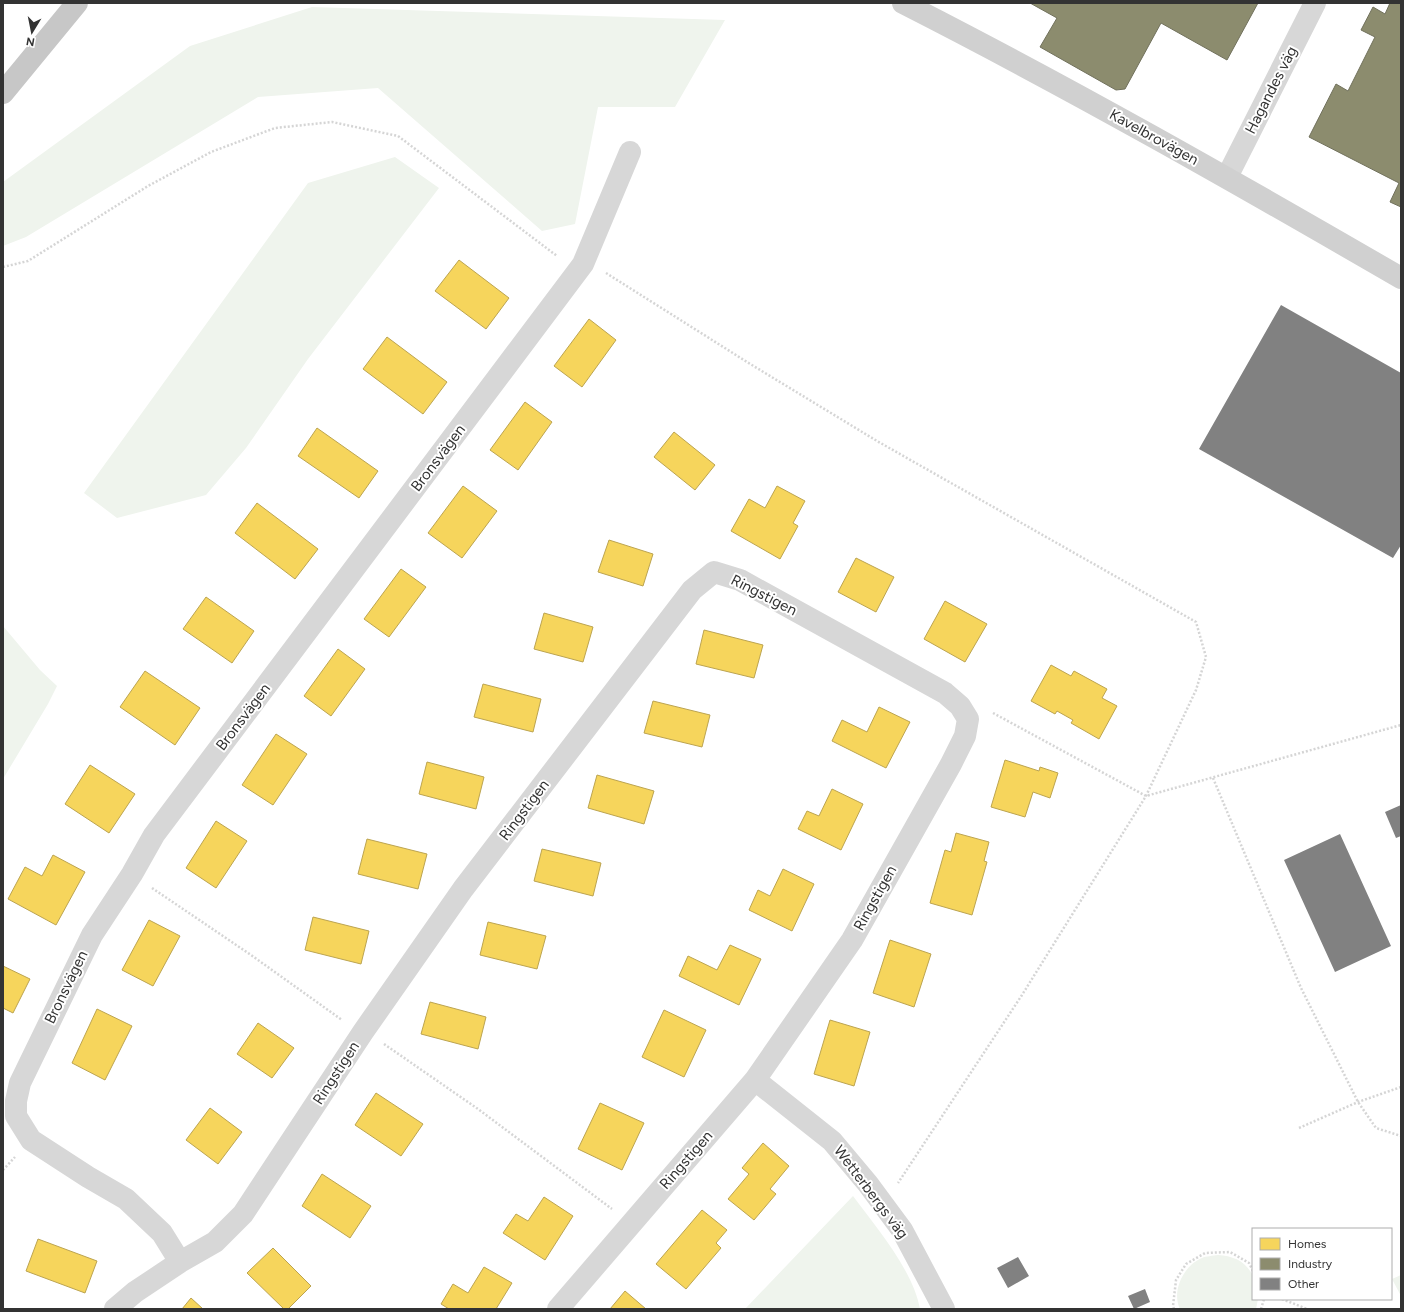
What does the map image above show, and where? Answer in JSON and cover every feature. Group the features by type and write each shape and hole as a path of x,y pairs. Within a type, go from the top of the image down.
{"highway":[{"path":"3,93 77,3"}],"main road":[{"name":"Kavelbrovägen","path":"903,3 982,43 1227,177 1401,278"}],"street":[{"name":"Hagandes väg","path":"1227,177 1316,3"},
{"name":"Bronsvägen","path":"180,1262 162,1233 126,1199 88,1177 31,1140 16,1116 16,1101 20,1084 92,935 132,874 154,835 583,264 630,152"},
{"name":"Ringstigen","path":"115,1309 135,1292 180,1262 214,1242 243,1214 363,1032 463,889 692,590 714,572 740,580 946,693 960,706 968,719 965,736 951,764 852,940 755,1080 558,1309"},
{"name":"Wetterbergs väg","path":"755,1080 832,1141 868,1184 902,1230 944,1309"}],"path":[{"path":"3,267 28,260 148,186 211,152 275,128 332,122 398,136 559,258"},
{"path":"600,269 746,362 870,437 1196,622 1206,657 1196,690 1146,796 1022,995 897,1184"},
{"path":"993,713 1146,796 1401,725"},
{"path":"1213,778 1301,988 1358,1102 1376,1128 1401,1136"},
{"path":"147,884 252,955 345,1023"},
{"path":"382,1043 478,1109 616,1212"},
{"path":"1299,1128 1358,1102 1401,1087"},
{"path":"3,1170 16,1156"},
{"path":"1174,1309 1173,1306 1176,1280 1186,1264 1204,1253 1230,1252 1249,1263 1252,1269"},
{"path":"1284,1300 1307,1309"}],"shaded area":[{"path":"312,7 725,20 675,107 598,107 575,224 542,231 378,88 258,97 26,237 3,246 3,182 190,46"},
{"path":"395,157 439,188 308,359 246,448 206,495 117,518 84,493 308,183"},
{"path":"3,626 40,670 57,686 48,704 3,779"},
{"path":"853,1196 902,1264 916,1294 920,1309 745,1309"},
{"path":"1218,1255 1234,1258 1247,1267 1252,1274 1252,1300 1258,1300 1256,1309 1180,1309 1177,1294 1181,1279 1190,1266 1196,1261 1208,1256"},
{"path":"1401,1275 1401,1296 1392,1279"}],"building: Homes":[{"path":"459,260 509,298 486,329 435,291"},
{"path":"589,319 616,340 582,387 554,366"},
{"path":"387,337 447,382 423,414 363,369"},
{"path":"525,402 552,422 518,470 490,450"},
{"path":"317,428 378,471 359,498 298,456"},
{"path":"674,432 715,465 695,490 654,457"},
{"path":"463,486 497,511 462,558 428,533"},
{"path":"777,486 805,501 793,523 798,526 780,559 731,531 749,499 765,508"},
{"path":"257,503 318,549 295,579 235,533"},
{"path":"609,540 653,554 643,586 598,572"},
{"path":"856,558 894,577 876,612 838,592"},
{"path":"401,569 426,587 389,637 364,619"},
{"path":"206,597 254,631 232,663 183,629"},
{"path":"945,601 987,624 965,662 924,639"},
{"path":"544,613 593,627 583,662 534,649"},
{"path":"704,630 763,645 754,678 696,664"},
{"path":"338,649 365,669 331,716 304,696"},
{"path":"1051,665 1071,676 1074,671 1107,689 1102,698 1117,706 1099,739 1071,723 1073,720 1057,711 1055,714 1031,701"},
{"path":"145,671 200,708 175,745 120,707"},
{"path":"483,684 541,699 533,732 474,717"},
{"path":"653,701 710,715 702,747 644,733"},
{"path":"879,707 910,722 886,768 832,741 842,720 867,732"},
{"path":"276,734 307,754 273,805 242,785"},
{"path":"1005,760 1039,771 1040,767 1058,773 1050,798 1033,792 1025,817 991,807"},
{"path":"427,762 484,777 476,809 419,794"},
{"path":"90,765 135,794 109,833 65,804"},
{"path":"597,775 654,791 644,824 588,808"},
{"path":"832,789 863,804 841,850 798,829 807,811 819,816"},
{"path":"216,821 247,841 216,888 186,868"},
{"path":"956,833 989,842 984,861 987,862 972,915 930,903 945,850 951,852"},
{"path":"367,839 427,854 418,889 358,874"},
{"path":"542,849 601,863 593,896 534,881"},
{"path":"53,855 85,872 56,925 8,899 25,867 42,876"},
{"path":"783,869 814,884 792,931 749,910 758,890 770,896"},
{"path":"313,917 369,931 361,964 305,950"},
{"path":"149,920 180,936 153,986 122,970"},
{"path":"488,922 546,936 537,969 480,955"},
{"path":"890,940 931,954 914,1007 873,993"},
{"path":"730,945 761,959 739,1005 679,976 688,956 717,970"},
{"path":"3,966 30,979 13,1013 3,1008"},
{"path":"430,1002 486,1017 478,1049 421,1034"},
{"path":"97,1009 132,1026 105,1080 72,1063"},
{"path":"664,1010 706,1030 684,1077 642,1057"},
{"path":"830,1020 870,1032 854,1086 814,1074"},
{"path":"258,1023 294,1048 272,1078 237,1054"},
{"path":"376,1093 423,1124 401,1156 355,1125"},
{"path":"600,1103 644,1123 622,1170 578,1149"},
{"path":"210,1108 242,1132 218,1164 186,1140"},
{"path":"763,1143 789,1166 770,1189 776,1194 754,1220 728,1199 749,1174 742,1168"},
{"path":"322,1174 371,1206 350,1238 302,1206"},
{"path":"544,1197 573,1216 545,1260 503,1233 516,1214 528,1221"},
{"path":"702,1210 727,1230 716,1243 721,1248 686,1289 656,1264"},
{"path":"38,1239 97,1261 85,1293 26,1271"},
{"path":"273,1248 311,1286 288,1309 284,1309 247,1273"},
{"path":"484,1267 512,1283 496,1309 449,1309 441,1304 453,1284 468,1293"},
{"path":"625,1291 646,1309 610,1309"},
{"path":"191,1298 203,1309 182,1309"}],"building: Industry":[{"path":"1030,3 1258,3 1227,60 1161,23 1125,89 1116,90 1040,47 1057,18"},
{"path":"1390,3 1401,3 1401,207 1390,202 1399,183 1309,137 1336,84 1348,91 1375,37 1361,30 1373,7 1385,14"}],"building: Other":[{"path":"1281,305 1401,373 1401,545 1393,558 1199,449"},
{"path":"1401,805 1401,836 1396,838 1385,812"},
{"path":"1340,834 1391,946 1335,972 1284,860"},
{"path":"1018,1257 1029,1276 1008,1288 997,1268"},
{"path":"1145,1289 1150,1302 1134,1309 1128,1296"}]}
